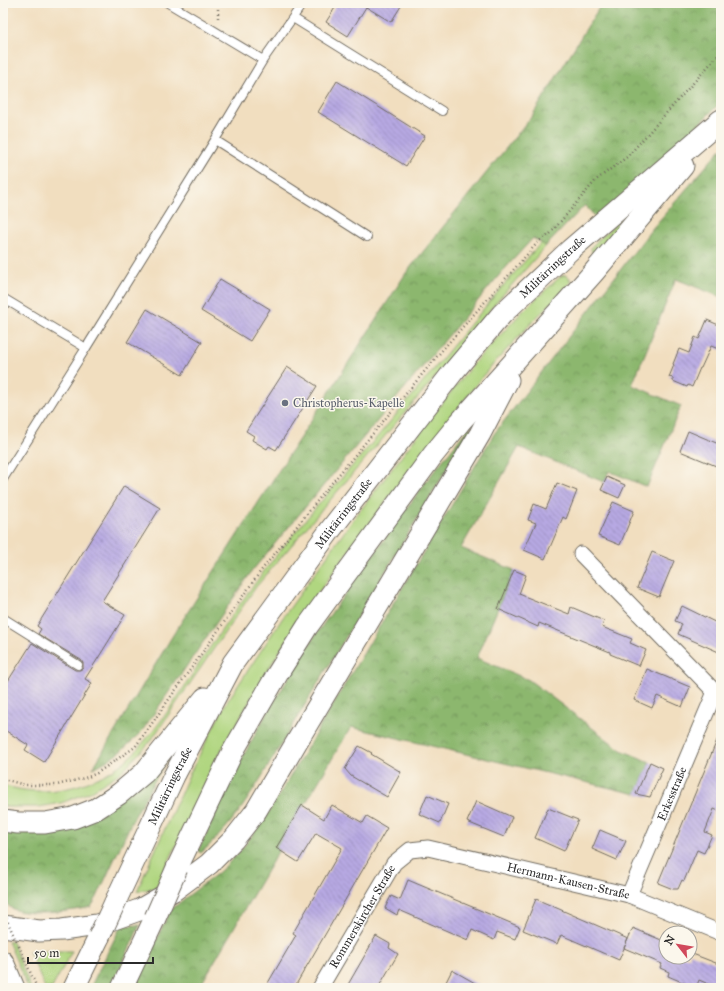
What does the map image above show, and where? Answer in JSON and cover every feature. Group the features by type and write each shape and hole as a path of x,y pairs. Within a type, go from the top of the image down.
{"main road":[{"name":"Militärringstraße","path":"74,988 174,776 233,663 331,529 453,372 502,314 570,250 721,120"},
{"name":"Militärringstraße","path":"122,988 232,753 278,673 307,628 433,455 460,422 594,272 721,120"},
{"path":"570,250 594,272"},
{"path":"3,926 39,931 62,930 97,925 139,910 174,890 209,864 234,839 256,811 476,440 523,351"},
{"path":"3,821 18,823 45,823 73,818 96,809 119,794 144,773 233,663"},
{"path":"3,962 14,988"}],"street":[{"name":"Erkesstraße","path":"581,554 718,693 629,895"},
{"name":"Hermann-Kausen-Straße","path":"410,850 428,848 629,895 721,933"},
{"name":"Rommerskircher Straße","path":"320,988 394,863 410,850"}],"lane":[{"path":"168,3 263,60"},
{"path":"3,479 86,348 263,60 304,3"},
{"path":"294,18 442,111"},
{"path":"215,140 367,237"},
{"path":"3,298 86,348"},
{"path":"3,618 78,665"}],"path":[{"path":"3,779 25,785 56,785 97,773 135,748 260,572 444,348 539,241 550,234 596,180 627,157 721,52"},
{"path":"3,911 37,988"}],"green space":[{"path":"602,3 721,3 721,102 644,178 596,218 585,205 546,246 533,238 501,273 252,571 142,731 119,752 107,761 93,768 173,635 406,273 532,116"},
{"path":"721,149 721,297 676,279 632,385 681,406 647,487 609,471 604,482 519,447 461,548 514,570 477,658 529,680 621,750 650,762 636,794 351,727 304,806 302,805 276,848 279,850 199,988 134,988 170,911 218,873 232,859 258,828 269,812 494,434 651,230"},
{"path":"639,203 597,254 592,252 591,248 593,245"},
{"path":"541,243 546,246 494,305 438,374 256,587 150,742 120,773 90,792 61,803 39,807 3,806 3,785 34,791 50,791 82,784 97,779 111,771 135,752 179,696 231,616 256,581 402,408 478,315"},
{"path":"565,275 570,278 570,283 567,288 535,319 487,371 401,481 321,589 268,669 221,751 156,888 137,891 189,775 225,705 282,619 350,524 474,363 524,310 561,276"},
{"path":"469,427 471,429 246,802 219,836 201,853 198,851 232,777 272,705 314,637 428,479"},
{"path":"173,748 132,821 91,907 62,912 30,913 13,909 8,906 3,898 3,827 49,829"},
{"path":"140,925 111,988 90,988 121,926"},
{"path":"8,941 12,942 31,988 28,988"},
{"path":"29,951 72,951 52,988 45,988"}],"building":[{"path":"338,3 403,3 391,22 366,7 348,36 326,22"},
{"path":"337,81 425,136 406,166 318,112"},
{"path":"220,279 270,309 250,341 201,311"},
{"path":"147,309 202,342 182,375 127,342"},
{"path":"707,320 721,326 721,350 711,346 692,387 688,385 687,387 673,381 673,378 669,377 679,349 689,353 695,337 699,339"},
{"name":"Christopherus-Kapelle","path":"287,367 317,386 276,450 269,446 267,449 252,440 254,436 246,431"},
{"path":"688,431 721,445 721,468 680,451"},
{"path":"607,477 625,485 619,498 601,490"},
{"path":"557,483 577,491 566,519 563,517 545,559 524,550 536,523 528,520 534,504 546,509"},
{"path":"124,486 160,508 102,601 125,615 85,679 92,683 44,762 25,750 28,745 3,729 3,689 32,643 75,670 80,670 83,668 83,663 81,660 38,634 41,629 37,626"},
{"path":"613,502 634,511 620,545 598,536"},
{"path":"652,552 674,561 659,597 637,588"},
{"path":"514,570 526,575 519,594 569,614 571,607 604,621 602,627 632,639 630,643 646,650 639,666 610,654 610,652 539,623 538,627 498,609"},
{"path":"682,606 721,625 721,653 678,634 682,624 675,621"},
{"path":"647,669 690,687 682,707 657,696 652,708 634,700"},
{"path":"720,733 721,812 714,809 705,832 712,835 704,853 697,850 684,881 682,880 678,889 673,889 658,883"},
{"path":"359,746 401,772 387,797 351,776 345,769"},
{"path":"650,762 663,768 650,797 636,794"},
{"path":"427,795 448,804 440,823 419,814"},
{"path":"476,801 512,817 504,837 467,822"},
{"path":"302,805 324,819 332,805 363,823 367,816 387,828 294,988 265,988 296,935 293,933 342,848 316,833 298,862 276,848"},
{"path":"548,808 578,820 564,851 535,838"},
{"path":"600,830 626,841 617,860 592,849"},
{"path":"408,880 520,927 515,939 497,932 494,940 472,930 468,940 399,910 397,915 385,908 391,896 400,900"},
{"path":"536,899 628,939 619,960 561,935 557,944 523,930"},
{"path":"633,928 658,939 658,962 624,948"},
{"path":"376,936 390,944 389,948 398,954 378,988 346,988"},
{"path":"698,956 721,965 721,988 699,980 696,988 668,976 669,972 660,968 662,965 698,965"},
{"path":"452,970 484,988 443,988"}],"place":[{"name":"Christopherus-Kapelle","path":"285,403"}]}
